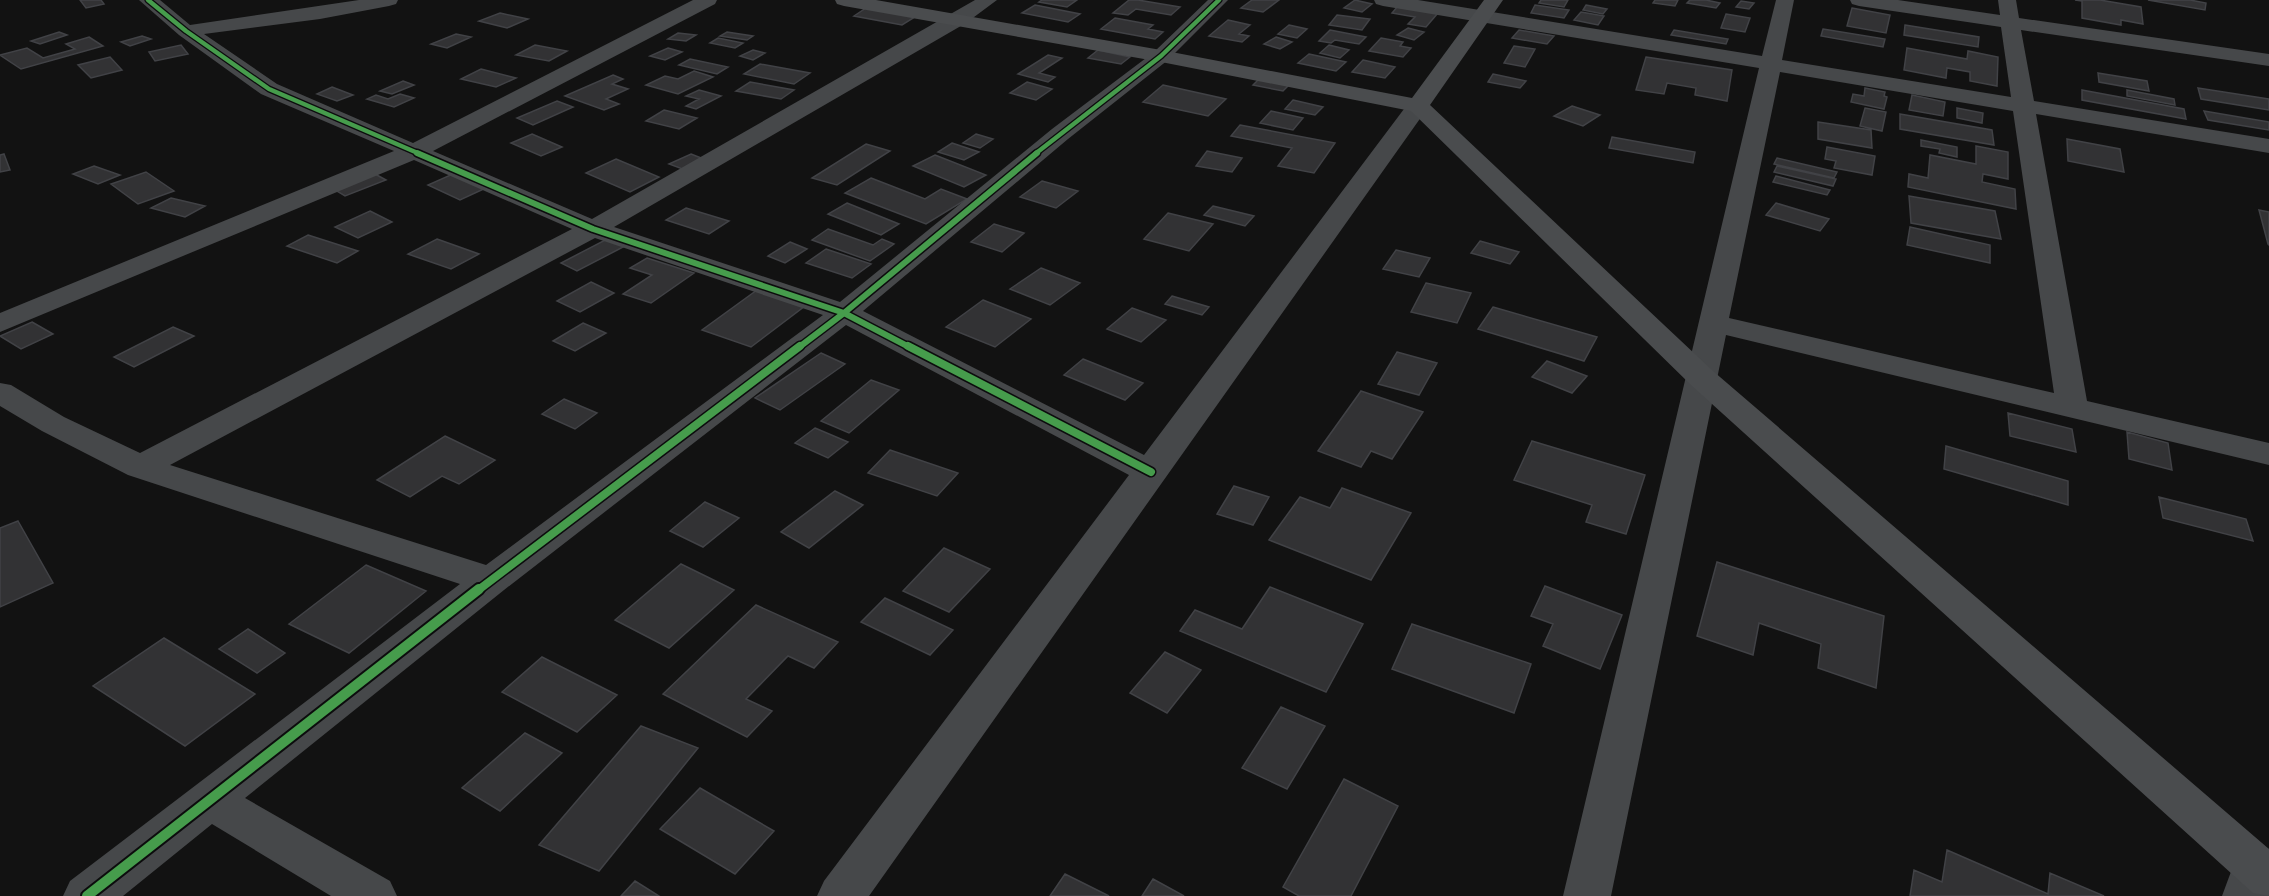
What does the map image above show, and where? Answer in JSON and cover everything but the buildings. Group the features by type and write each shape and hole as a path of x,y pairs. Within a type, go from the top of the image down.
{"main road":[{"path":"844,0 1161,56 1418,106 1702,378 2257,880"},
{"path":"1418,106 1488,8"}],"street":[{"path":"148,0 186,31 269,89 593,229 844,313 1151,472"},
{"path":"186,31 343,10 389,0"},
{"path":"0,323 415,151 708,0"},
{"path":"140,467 593,229 959,19 988,0"},
{"path":"87,896 491,580 844,313 1060,134 1161,56 1220,0"},
{"path":"1383,0 1488,8 1771,64 2269,147"},
{"path":"1587,896 1785,0"},
{"path":"1858,0 2009,11 2269,60"},
{"path":"2009,11 2072,408"},
{"path":"841,896 1418,106"},
{"path":"1713,323 2269,454"},
{"path":"0,392 53,424 140,467 491,580"},
{"path":"209,801 373,896"}],"cycle path":[{"path":"148,0 186,31 269,89 593,229 844,313 1151,472"},
{"path":"87,896 491,580 844,313 1060,134 1161,56 1219,0"}]}
